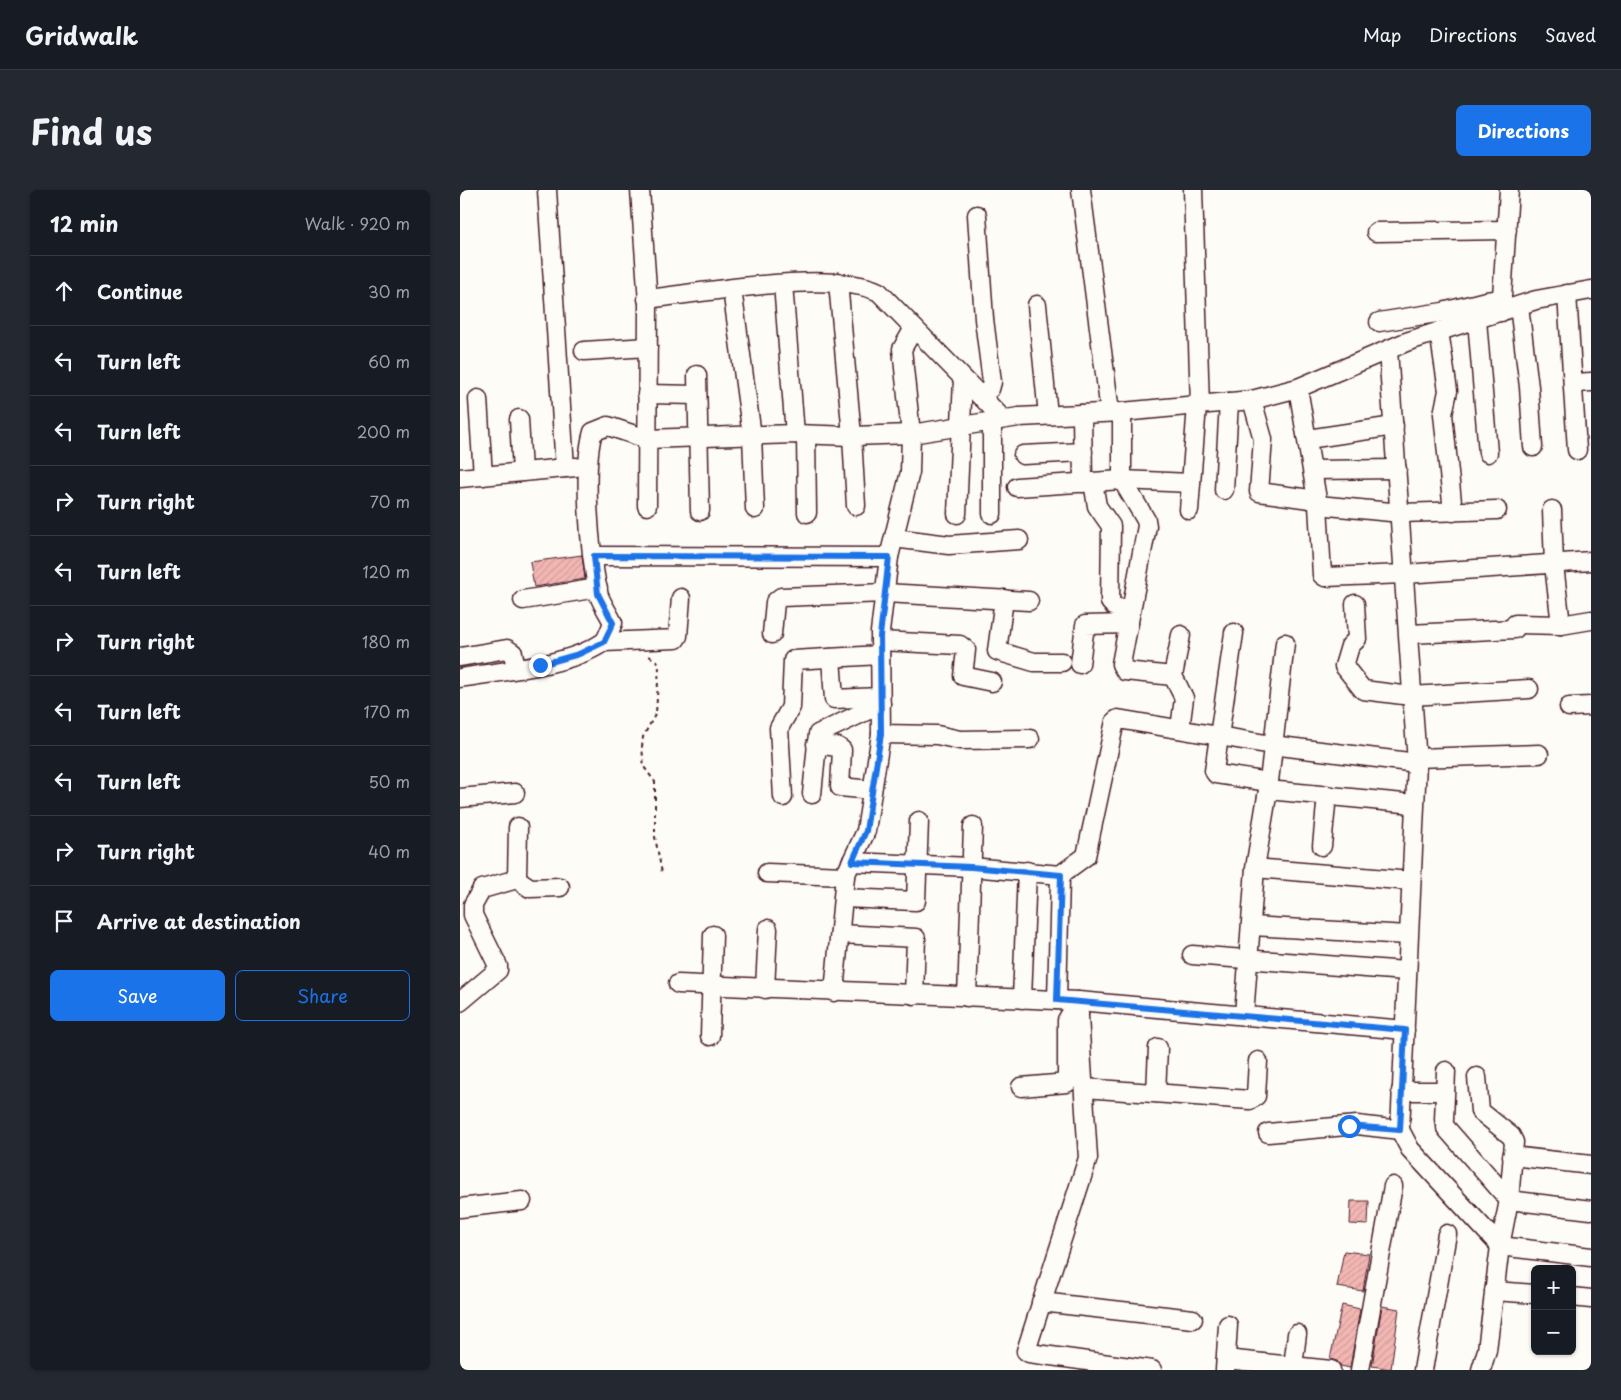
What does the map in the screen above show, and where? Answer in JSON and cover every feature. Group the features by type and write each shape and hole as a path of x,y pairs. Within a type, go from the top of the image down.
{"street":[{"path":"547,190 565,468"},
{"path":"640,190 647,299 647,506"},
{"path":"1081,190 1116,412 1122,480 1146,520 1147,526 1121,664 1122,668 1126,671 1172,676"},
{"path":"1189,510 1198,405 1193,190"},
{"path":"1501,306 1509,190"},
{"path":"976,215 984,318 992,382 990,389 980,396"},
{"path":"1376,232 1507,230"},
{"path":"647,299 784,284 838,282 879,292 980,396 997,420 992,514"},
{"path":"838,282 852,436 856,506"},
{"path":"784,284 801,435 807,513"},
{"path":"732,290 752,436 755,509"},
{"path":"1379,322 1443,312 1486,301 1501,306 1519,306 1536,300 1591,290"},
{"path":"1567,294 1583,383 1577,450"},
{"path":"1037,306 1048,415"},
{"path":"604,642 613,623 598,594 590,525 588,447 592,432 608,426 647,439 911,434 997,420 1252,400 1298,388 1388,350 1439,331 1476,320 1501,306"},
{"path":"1519,306 1529,387 1533,447"},
{"path":"1476,320 1488,453"},
{"path":"834,992 843,898 848,869 864,836 881,734 880,648 885,593 889,557 910,472 911,434 902,349 914,328"},
{"path":"1439,331 1448,391 1443,414 1453,512"},
{"path":"584,351 648,347"},
{"path":"1388,350 1401,512 1416,761 1400,1130 1410,1149 1500,1246 1591,1257"},
{"path":"697,375 700,511"},
{"path":"957,514 963,426 963,379"},
{"path":"1298,388 1314,470 1318,502 1322,575 1325,577 1405,574 1591,561"},
{"path":"647,394 697,395"},
{"path":"478,399 483,476"},
{"path":"1252,400 1263,439 1259,492 1318,502 1401,512 1497,510"},
{"path":"1224,490 1229,402"},
{"path":"1082,414 1083,452 1088,482 1097,506 1111,526 1110,602 1115,608 1130,618"},
{"path":"519,419 522,472"},
{"path":"1308,438 1394,426"},
{"path":"1023,455 1083,452"},
{"path":"460,478 588,466"},
{"path":"1314,470 1397,469"},
{"path":"1017,487 1122,480 1191,483"},
{"path":"1552,510 1554,564 1561,625"},
{"path":"894,538 949,545 1018,540"},
{"path":"594,556 889,557"},
{"path":"523,600 598,588"},
{"path":"772,634 775,602 780,597 885,593 1029,601"},
{"path":"460,678 516,669 579,654 604,642 676,639 678,636 681,598"},
{"path":"1004,599 997,651 1034,662 1062,662"},
{"path":"1355,604 1358,635 1350,646 1344,662 1345,669 1363,690 1411,696 1529,689"},
{"path":"1080,664 1085,625 1130,618"},
{"path":"1409,634 1561,625 1591,620"},
{"path":"1234,633 1217,736 1214,773 1269,786 1327,795 1414,804"},
{"path":"1180,729 1184,698 1172,676 1181,635"},
{"path":"1244,1016 1255,868 1269,786 1272,745 1285,643"},
{"path":"783,797 779,728 791,707 792,663 796,659 831,658 880,648 960,645 966,650 963,676 992,682"},
{"path":"460,657 507,650 513,653 516,669"},
{"path":"831,658 834,699 880,701"},
{"path":"812,794 818,734 880,701"},
{"path":"1569,707 1591,706"},
{"path":"767,873 917,865 971,867 1061,875 1083,859 1088,852 1115,721 1122,718 1272,745 1416,761 1539,754"},
{"path":"881,734 937,735 955,740 1030,740"},
{"path":"816,744 838,747 842,750 840,787 872,790"},
{"path":"460,798 515,793"},
{"path":"1322,846 1327,795"},
{"path":"843,898 916,901 919,821"},
{"path":"968,997 973,826"},
{"path":"517,878 518,827"},
{"path":"1255,868 1411,881"},
{"path":"1022,999 1027,871"},
{"path":"1057,1000 1061,875"},
{"path":"517,878 530,888 560,887"},
{"path":"460,1002 498,970 498,966 473,915 472,905 482,889 517,878"},
{"path":"1252,926 1408,935"},
{"path":"765,989 768,929"},
{"path":"840,934 916,938 914,995"},
{"path":"710,1036 713,935"},
{"path":"1192,955 1406,971"},
{"path":"678,984 711,987 1057,1000 1078,1007 1244,1016 1405,1030"},
{"path":"1021,1086 1067,1084 1067,1020 1078,1007"},
{"path":"1078,1007 1088,1158 1026,1347 1029,1353 1152,1370"},
{"path":"1156,1093 1158,1048"},
{"path":"1084,1088 1254,1099 1258,1060"},
{"path":"1446,1071 1445,1124 1509,1200 1591,1210"},
{"path":"1477,1077 1480,1111 1514,1139 1509,1200 1500,1246 1487,1350 1481,1370"},
{"path":"1401,1091 1445,1091"},
{"path":"1268,1133 1357,1125 1400,1130"},
{"path":"1512,1156 1591,1165"},
{"path":"1360,1370 1394,1186"},
{"path":"460,1208 522,1201"},
{"path":"1423,1370 1447,1234"},
{"path":"1494,1291 1531,1294"},
{"path":"1576,1297 1591,1299"},
{"path":"1041,1302 1193,1319"},
{"path":"1228,1325 1226,1364 1293,1366 1331,1370"},
{"path":"1293,1366 1297,1334"}],"path":[{"path":"647,655 658,662 659,667 656,713 642,741 643,763 655,782 655,837 662,873"}],"building":[{"path":"582,555 585,579 534,587 530,562"},
{"path":"1351,1201 1369,1201 1368,1225 1350,1224"},
{"path":"1344,1251 1369,1254 1363,1291 1337,1287"},
{"path":"1342,1305 1360,1309 1350,1368 1341,1366 1337,1361 1330,1359"},
{"path":"1382,1306 1399,1309 1391,1369 1372,1366"}],"route":[{"path":"540,665 579,654 604,642 613,623 598,594 594,556 796,555 889,557 880,636 881,734 866,831 852,862 971,867 1061,875 1057,1000 1405,1030 1400,1130 1357,1125 1349,1126"}]}
